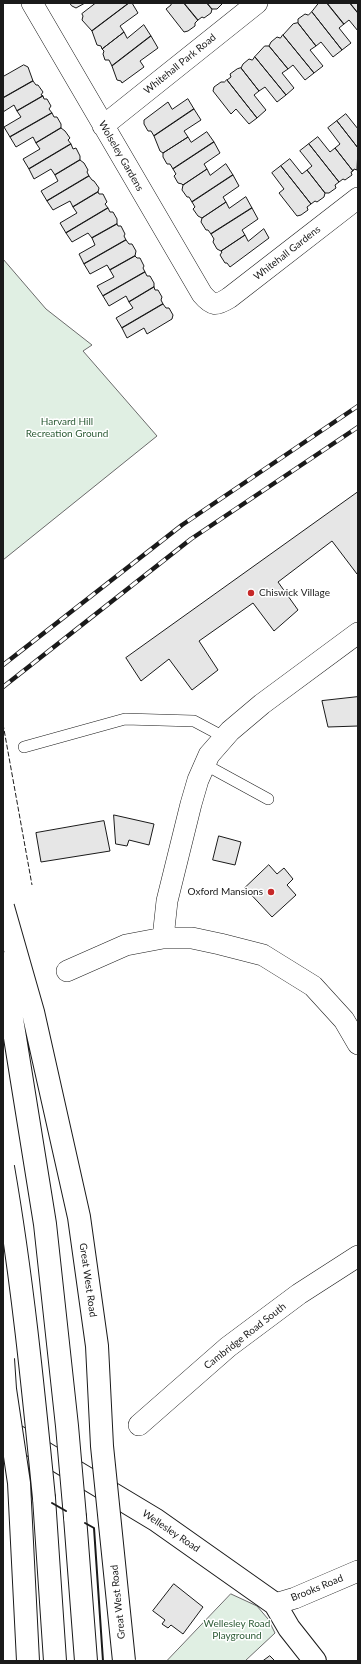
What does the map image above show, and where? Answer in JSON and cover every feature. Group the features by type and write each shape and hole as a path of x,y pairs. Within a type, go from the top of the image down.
{"main road":[{"name":"Great West Road","path":"3,907 34,1012 79,1217 97,1346 102,1446 124,1661"},
{"path":"3,962 45,1224 76,1517 86,1661"},
{"path":"3,1167 14,1230 35,1407 44,1498 55,1661"},
{"path":"3,1359 19,1483 28,1661"},
{"name":"Wellesley Road","path":"3,1428 156,1520 275,1604 289,1628 315,1661"}],"street":[{"name":"Wolseley Gardens","path":"32,3 202,294 215,304"},
{"name":"Whitehall Park Road","path":"104,126 257,3"},
{"name":"Whitehall Gardens","path":"215,304 219,304 229,298 358,198"},
{"path":"163,938 167,900 191,804 208,755 224,738 262,704 358,633"},
{"path":"67,971 126,944 163,938 192,938 263,955 314,986 344,1020 358,1044"},
{"name":"Cambridge Road South","path":"139,1425 228,1347 299,1294 358,1256"},
{"name":"Brooks Road","path":"275,1604 295,1598 358,1571"}],"lane":[{"path":"24,747 125,719 194,721 224,738"},
{"path":"204,764 268,799"}],"green space":[{"name":"Harvard Hill Recreation Ground","path":"3,259 46,309 92,345 83,351 157,436 3,560"},
{"name":"Wellesley Road Playground","path":"231,1594 257,1606 268,1619 275,1633 245,1661 167,1661"}],"building":[{"path":"70,3 85,3 76,8"},
{"path":"96,3 129,3 92,31 82,20 82,14"},
{"path":"129,3 132,3 138,13 120,26 124,32 102,49 101,46 97,45 92,31"},
{"path":"170,3 184,3 198,20 195,23 195,26 184,32 166,9 171,5"},
{"path":"184,3 207,3 212,9 211,13 198,20"},
{"path":"207,3 223,3 217,9 212,9"},
{"path":"319,3 327,3 344,24 339,28 351,43 342,50 312,12"},
{"path":"327,3 350,3 358,13 358,31 349,20 344,24"},
{"path":"350,3 358,3 358,13"},
{"path":"312,12 342,50 333,57 321,42 316,46 298,23 298,19 305,14 308,15"},
{"path":"298,23 316,46 310,50 323,66 314,73 283,35 293,24"},
{"path":"144,25 151,36 112,66 109,60 105,60 103,54 104,51 102,49 124,32 127,38"},
{"path":"283,35 314,73 305,80 293,65 288,69 269,46 277,37 280,38"},
{"path":"151,36 158,48 140,61 144,67 122,83 121,81 117,80 112,66"},
{"path":"265,46 269,46 288,69 282,73 294,88 286,95 255,57"},
{"path":"255,57 286,95 277,102 265,87 259,91 241,68 249,59 252,60"},
{"path":"24,65 28,67 33,81 3,98 3,77"},
{"path":"241,68 259,91 254,95 266,110 257,118 227,80 231,77 230,74"},
{"path":"227,80 257,118 249,124 236,109 231,114 213,91 214,87"},
{"path":"33,81 43,92 41,95 43,96 17,111 14,105 3,112 3,98"},
{"path":"43,96 44,99 47,99 51,106 49,109 52,113 10,137 4,127 21,117 17,111"},
{"path":"188,99 194,109 154,136 151,131 148,131 144,124 144,120 168,102 172,109"},
{"path":"194,109 201,120 184,131 188,137 163,153 160,151 154,136"},
{"path":"52,113 54,117 57,117 61,124 61,128 36,143 33,137 16,147 10,137"},
{"path":"346,114 358,129 358,148 337,121"},
{"path":"337,121 358,148 357,170 354,169 353,171 335,148 340,144 328,128"},
{"path":"61,128 70,138 68,140 71,144 29,169 23,159 40,149 36,143"},
{"path":"207,132 214,142 173,169 170,164 167,164 163,157 163,153 188,137 191,142"},
{"path":"318,137 330,152 335,148 353,171 351,172 352,175 339,182 309,144"},
{"path":"214,142 220,153 204,164 207,169 183,185 178,183 174,176 176,174 173,169"},
{"path":"71,144 73,149 76,148 80,156 80,160 55,175 51,169 34,179 29,169"},
{"path":"309,144 339,182 335,185 336,188 329,193 325,193 307,170 312,166 300,151"},
{"path":"290,159 302,174 307,170 325,193 324,197 311,204 281,166"},
{"path":"80,160 84,163 88,170 87,172 89,176 47,201 41,191 58,181 55,175"},
{"path":"226,164 233,175 192,202 182,190 183,185 207,169 210,175"},
{"path":"281,166 311,204 307,207 308,210 301,215 297,216 279,193 284,189 272,173"},
{"path":"233,175 239,186 223,197 226,202 202,218 198,216 193,209 195,207 192,202"},
{"path":"89,176 99,188 98,192 73,207 70,201 53,210 47,201"},
{"path":"98,192 99,194 103,194 107,202 105,204 108,208 66,233 60,223 77,213 73,207"},
{"path":"246,197 252,208 211,234 208,230 206,230 201,222 202,218 226,202 229,208"},
{"path":"108,208 110,212 113,212 117,219 117,224 92,238 88,233 72,242 66,233"},
{"path":"252,208 258,219 242,230 245,235 221,251 217,249 211,234"},
{"path":"117,224 118,226 121,226 126,240 84,264 79,254 95,245 92,238"},
{"path":"264,229 269,238 230,267 227,263 225,263 220,255 222,252 221,251 245,235 248,241"},
{"path":"126,240 129,244 132,244 136,251 135,256 110,270 107,265 90,274 84,264"},
{"path":"135,256 140,258 145,272 103,296 97,286 114,277 110,270"},
{"path":"145,272 147,276 150,276 154,283 154,287 129,302 126,296 109,306 103,296"},
{"path":"154,287 155,290 158,290 162,297 161,300 163,304 122,328 116,318 133,308 129,302"},
{"path":"163,304 166,308 169,308 173,315 172,319 147,334 144,328 127,338 122,328"},
{"name":"Chiswick Village","path":"358,492 357,574 332,541 278,582 298,610 274,631 253,603 199,641 218,670 192,690 169,659 141,681 126,658"},
{"path":"358,697 358,726 328,727 322,701"},
{"path":"114,815 154,824 149,845 129,840 127,846 116,844"},
{"path":"104,821 110,851 41,862 36,833"},
{"path":"219,836 241,842 235,865 213,860"},
{"name":"Oxford Mansions","path":"269,865 277,874 284,868 293,879 287,885 296,895 272,917 245,888"},
{"path":"174,1584 203,1607 183,1634 171,1625 168,1628 162,1624 165,1620 153,1611"},
{"path":"270,1656 275,1661 263,1661"}],"railway":[{"path":"3,665 182,525 358,406"},
{"path":"3,687 191,539 358,427"}],"fence":[{"path":"3,724 32,885"}],"wall":[{"path":"52,1503 66,1511"},
{"path":"85,1523 94,1528 103,1661"}],"place":[{"name":"Chiswick Village","path":"251,593"},
{"name":"Oxford Mansions","path":"271,892"}]}
